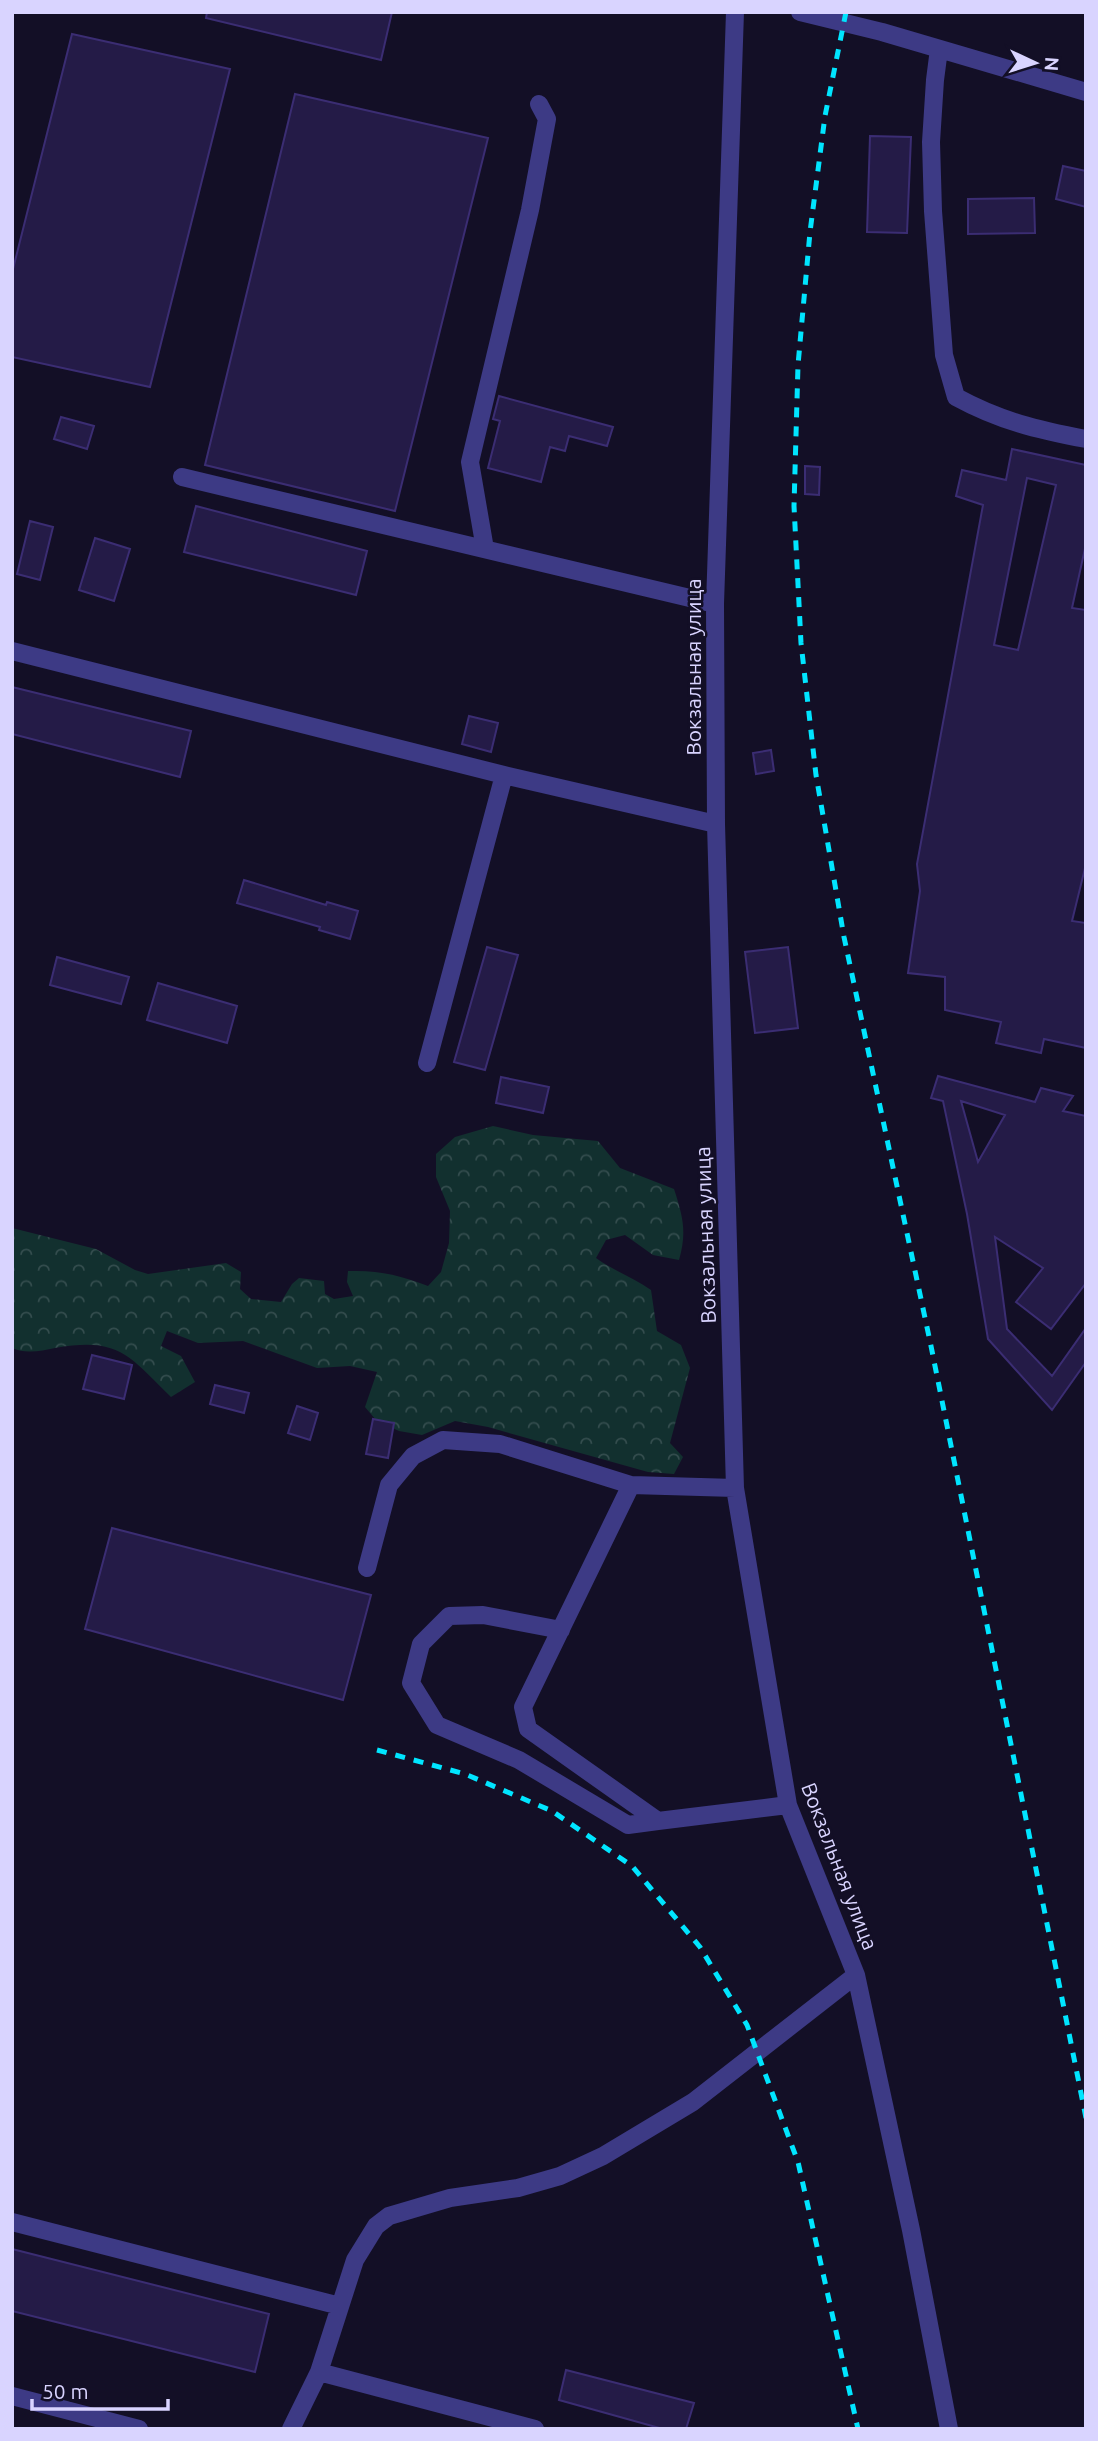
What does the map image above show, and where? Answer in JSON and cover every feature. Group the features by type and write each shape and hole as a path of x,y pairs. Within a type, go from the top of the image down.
{"street":[{"name":"Вокзальная улица","path":"735,12 715,604 716,824 735,1488 788,1805 856,1975 911,2230 949,2429"},
{"path":"800,12 1085,91"},
{"path":"939,49 931,142 933,211 944,355 956,397 975,408 1033,430 1086,439"},
{"path":"485,549 470,462 530,210 547,119 539,104"},
{"path":"182,477 715,604"},
{"path":"12,651 504,775 716,824"},
{"path":"427,1063 504,775"},
{"path":"367,1568 389,1485 413,1456 443,1440 500,1444 631,1485 735,1488"},
{"path":"631,1485 523,1707 528,1729 658,1821"},
{"path":"561,1630 483,1615 449,1616 421,1644 411,1683 438,1725 519,1760 628,1825 788,1805"},
{"path":"291,2429 319,2372 355,2260 376,2226 389,2216 450,2198 518,2188 560,2176 603,2156 693,2102 856,1975"},
{"path":"12,2222 340,2306"},
{"path":"319,2372 535,2429"},
{"path":"12,2396 139,2429"}],"green space":[{"path":"493,1126 533,1135 598,1141 620,1168 674,1189 683,1224 679,1260 653,1255 625,1235 606,1240 596,1258 651,1290 657,1331 681,1345 690,1368 670,1443 683,1457 674,1474 648,1472 488,1427 455,1421 422,1435 399,1431 376,1420 365,1407 377,1372 350,1366 317,1368 243,1341 198,1343 167,1331 161,1346 181,1356 195,1382 171,1397 132,1360 108,1348 77,1345 28,1351 12,1348 12,1228 96,1249 148,1274 226,1263 241,1272 240,1289 251,1299 281,1302 299,1278 324,1281 325,1294 334,1299 353,1296 347,1282 348,1271 389,1274 428,1286 441,1272 449,1243 450,1211 436,1177 436,1154 455,1137"}],"building":[{"path":"207,12 392,12 381,60 206,18"},
{"path":"72,34 230,69 150,387 12,357 12,273"},
{"path":"295,94 488,138 395,511 205,465"},
{"path":"870,136 911,137 907,233 867,232"},
{"path":"1063,166 1086,171 1086,207 1056,199"},
{"path":"1034,198 1035,233 968,234 968,199"},
{"path":"499,396 613,427 607,446 569,436 565,451 550,447 541,482 488,468 500,421 493,419"},
{"path":"61,417 94,426 87,449 54,439"},
{"path":"1012,449 1086,465 1086,544 1072,608 1086,610 1086,864 1072,921 1086,923 1086,1048 1044,1039 1041,1053 996,1043 1001,1022 945,1010 945,977 908,973 920,891 917,864 983,505 956,496 962,470 1006,480","holes":["1027,478 1056,485 1018,650 994,645"]},
{"path":"805,466 820,467 819,495 805,494"},
{"path":"196,506 367,551 356,595 184,552"},
{"path":"30,521 53,527 40,580 17,574"},
{"path":"95,538 130,549 114,601 79,590"},
{"path":"12,687 191,731 180,777 12,734"},
{"path":"469,716 498,723 491,752 462,744"},
{"path":"771,750 774,771 756,774 753,753"},
{"path":"244,880 326,905 327,902 358,911 350,939 319,930 320,927 237,903"},
{"path":"487,947 518,955 485,1070 454,1062"},
{"path":"788,947 798,1028 755,1033 745,952"},
{"path":"57,957 129,977 121,1004 50,985"},
{"path":"158,983 237,1006 227,1043 147,1020"},
{"path":"938,1076 1035,1102 1041,1088 1073,1096 1063,1111 1086,1116 1086,1283 1051,1329 1016,1302 1043,1268 995,1237 1007,1329 1052,1376 1086,1328 1086,1362 1052,1410 988,1339 967,1214 943,1101 931,1098","holes":["961,1101 1005,1115 978,1162"]},
{"path":"501,1077 549,1087 543,1113 496,1103"},
{"path":"92,1355 132,1365 124,1399 83,1389"},
{"path":"215,1385 249,1393 244,1413 210,1404"},
{"path":"297,1406 318,1413 310,1440 288,1433"},
{"path":"373,1419 394,1423 388,1458 366,1454"},
{"path":"112,1528 371,1595 343,1700 85,1629"},
{"path":"12,2249 269,2314 255,2372 12,2311"},
{"path":"566,2370 694,2403 686,2429 663,2429 559,2400"}],"railway":[{"path":"846,12 825,116 810,232 798,365 794,506 801,643 816,775 844,937 931,1346 1086,2118"},
{"path":"377,1750 465,1774 552,1811 632,1866 700,1947 747,2025 798,2162 858,2429"}]}
